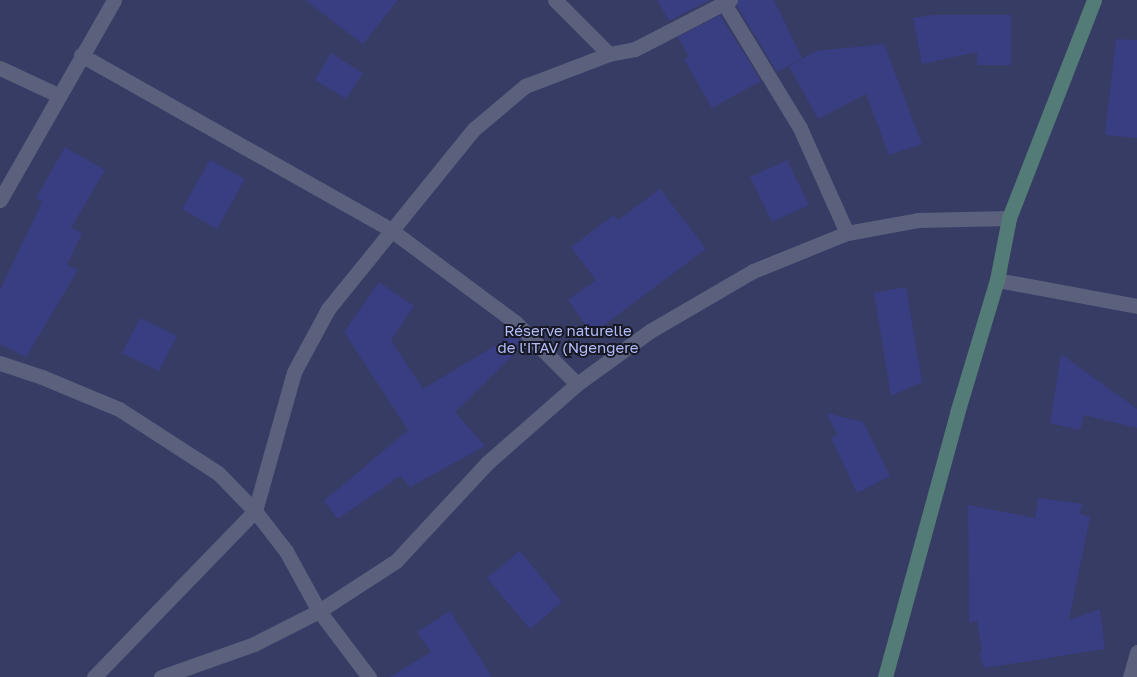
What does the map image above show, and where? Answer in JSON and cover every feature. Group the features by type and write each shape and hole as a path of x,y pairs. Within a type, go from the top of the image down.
{"street":[{"path":"0,200 58,95 114,0"},
{"path":"555,0 609,54"},
{"path":"885,677 957,413 997,280 1009,218 1094,0"},
{"path":"94,677 255,512 294,372 328,309 474,128 524,86 609,54 635,49 725,1 800,128 846,233"},
{"path":"81,55 391,230 516,323 577,384"},
{"path":"0,68 58,95"},
{"path":"161,677 254,644 320,611 396,561 487,463 577,384 650,331 753,271 846,233 918,220 1009,218"},
{"path":"997,280 1137,306"},
{"path":"0,363 42,377 119,409 218,472 255,512 286,551 320,611 369,677"},
{"path":"1130,677 1137,652"}],"green space":[{"name":"Réserve naturelle de l'ITAV (Ngengere","path":"0,0 1137,0 1137,677 0,677"}],"building":[{"path":"305,0 398,0 363,44"},
{"path":"657,0 710,0 669,21"},
{"path":"739,0 774,0 802,58 777,72 737,6"},
{"path":"720,15 761,81 712,108 684,59 689,57 678,37"},
{"path":"933,15 1011,15 1011,65 977,65 977,52 922,64 913,18"},
{"path":"1116,39 1137,40 1137,138 1105,135"},
{"path":"884,44 922,144 889,155 866,94 818,119 789,66 816,51"},
{"path":"331,53 363,73 346,99 315,80"},
{"path":"65,147 105,170 71,228 82,233 67,265 78,270 26,357 0,344 0,290 42,202 36,198"},
{"path":"210,160 245,179 217,229 182,209"},
{"path":"787,160 809,205 772,222 750,177"},
{"path":"660,189 706,249 592,334 568,300 596,280 571,247 614,215 618,220"},
{"path":"379,282 414,306 391,340 423,389 514,334 524,344 455,412 485,446 410,487 400,476 338,519 324,501 408,430 344,332"},
{"path":"906,287 922,382 891,396 874,293"},
{"path":"140,318 177,336 159,371 122,353"},
{"path":"1061,354 1137,409 1137,428 1084,415 1080,430 1050,423"},
{"path":"827,413 863,422 890,476 857,493 831,438 837,435"},
{"path":"1038,498 1083,504 1079,513 1090,517 1069,620 1100,609 1105,649 984,668 979,653 982,652 977,621 969,623 968,505 1035,518"},
{"path":"520,551 562,602 530,629 487,578"},
{"path":"450,611 492,677 390,677 431,652 417,632"}]}
